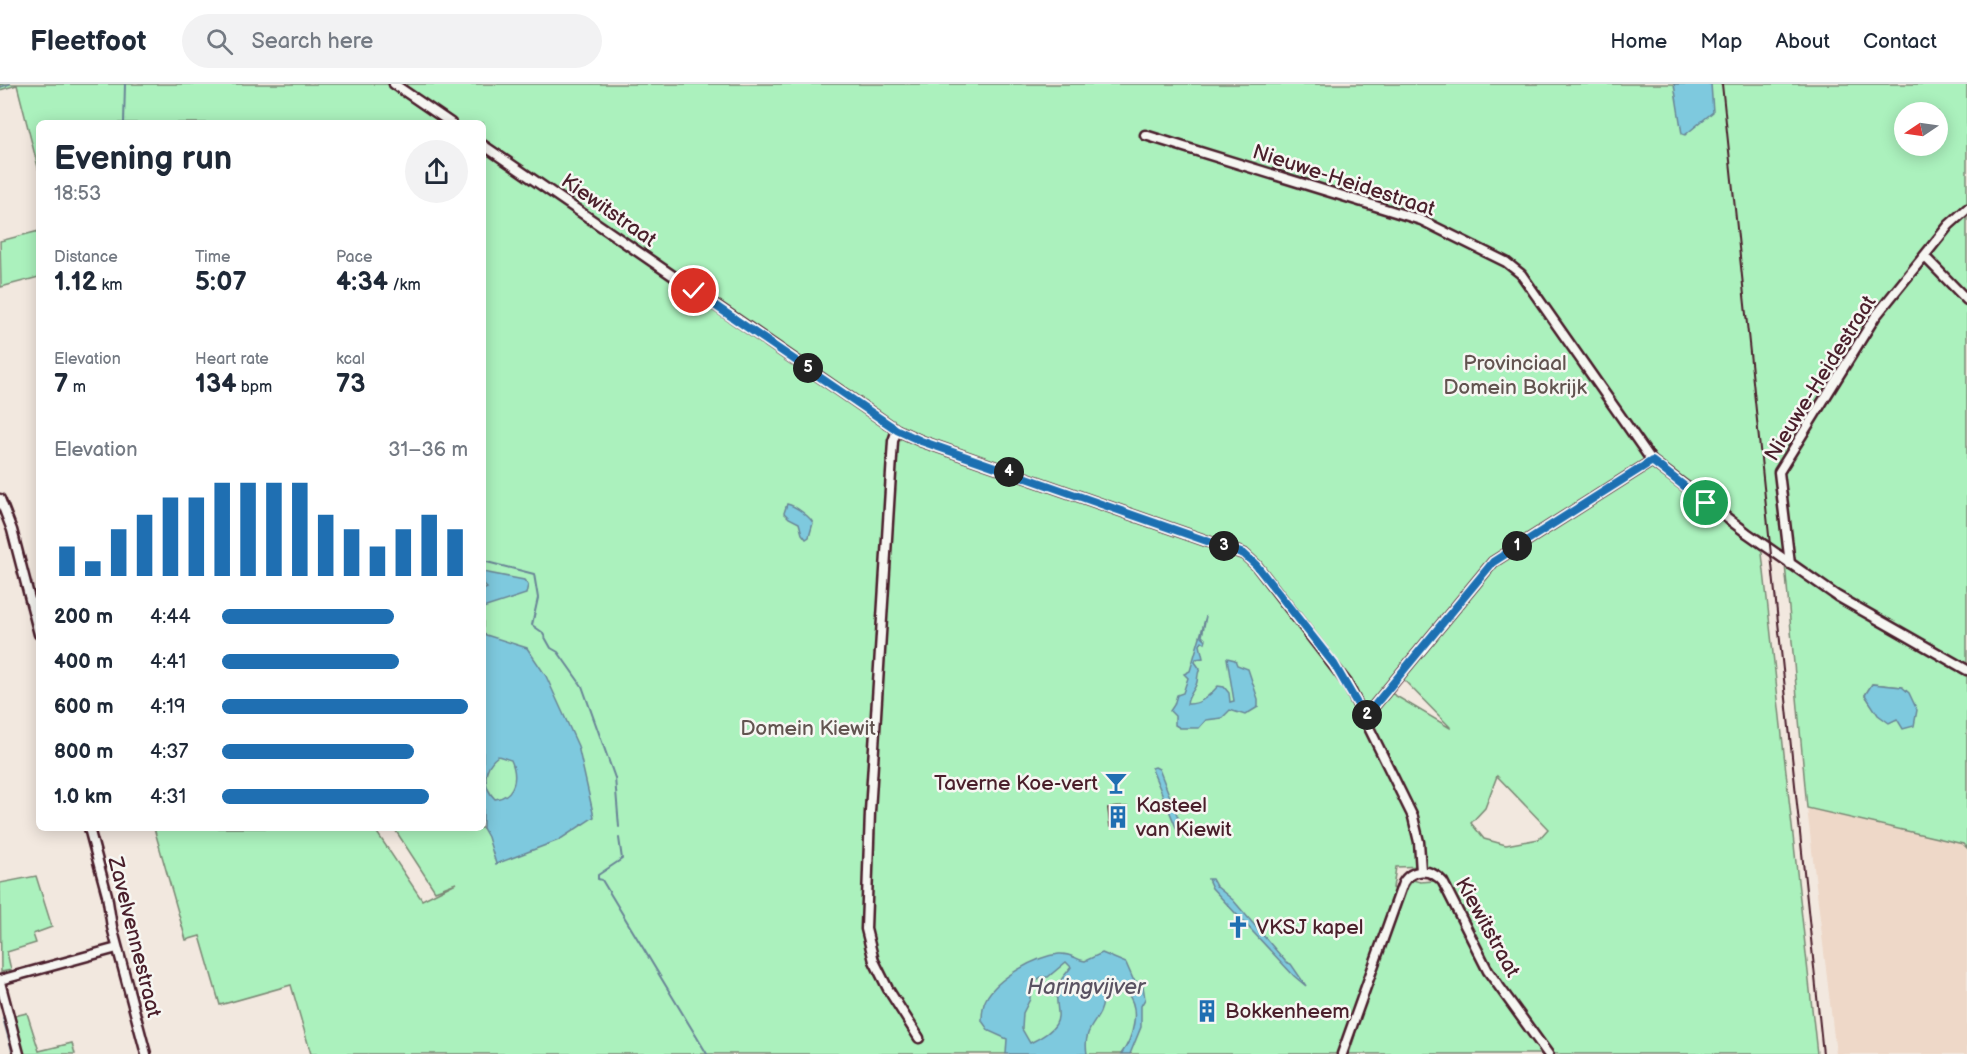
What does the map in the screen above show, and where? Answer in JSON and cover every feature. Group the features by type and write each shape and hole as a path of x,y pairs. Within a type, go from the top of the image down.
{"street":[{"path":"394,84 447,120"},
{"name":"Nieuwe-Heidestraat","path":"1144,135 1421,220 1506,262 1521,274 1652,461 1790,564 1837,596 1967,670"},
{"name":"Kiewitstraat","path":"486,147 897,430 931,445 1244,554 1256,565 1334,664 1365,717 1413,818 1419,842 1421,872 1431,873 1443,882 1488,971 1548,1054"},
{"name":"Nieuwe-Heidestraat","path":"1790,564 1779,472 1875,317 1949,225 1967,209"},
{"path":"1925,257 1967,300"},
{"path":"897,430 893,441 891,465 870,812 866,930 874,960 888,989 919,1038"},
{"path":"1365,717 1493,562 1652,461"},
{"path":"0,499 12,530 36,622"},
{"name":"Zavelvennestraat","path":"90,831 117,948 146,1054"},
{"path":"1342,1054 1403,884 1413,873 1421,872"},
{"path":"19,1054 0,981 117,948"}],"shaded area":[{"path":"1807,808 1963,844 1967,848 1967,1054 1836,1054"}],"green space":[{"path":"0,84 1967,84 1967,848 1963,844 1807,808 1784,553 1760,535 1817,1054 1349,1054 1355,1035 1346,1030 1338,1054 311,1054 291,985 220,1005 200,936 186,940 155,831 376,831 422,900 456,883 435,891 396,831 486,831 486,120 36,120 36,159 17,85 0,90","holes":["1402,678 1450,727 1391,693","1872,684 1902,687 1872,705 1865,695","1497,776 1548,829 1539,839 1506,845 1484,839 1471,823 1485,808","1426,866 1434,881 1413,880 1403,893 1393,888 1396,867"]},
{"path":"36,232 36,278 1,287 0,241"},
{"path":"36,876 52,927 33,934 36,943 7,952 11,970 1,972 0,883"},
{"path":"27,1013 39,1051 72,1043 75,1054 24,1054 14,1016"}],"water":[{"path":"1674,84 1711,84 1713,112 1685,135 1682,134"},
{"path":"787,504 802,512 813,523 809,537 806,539 799,523 784,513"},
{"path":"486,573 524,580 528,585 526,594 486,607"},
{"path":"1206,616 1202,636 1206,640 1200,645 1203,658 1196,659 1195,662 1200,669 1196,685 1187,704 1200,701 1218,686 1224,687 1229,693 1230,702 1234,701 1227,658 1235,660 1237,665 1248,669 1258,699 1258,707 1245,715 1230,710 1222,718 1206,720 1199,728 1180,728 1175,725 1175,716 1170,711 1177,695 1183,693 1188,678 1184,674 1190,671"},
{"path":"486,635 527,648 546,676 578,746 594,817 559,840 496,864 485,831 486,783 495,799 511,790 515,779 511,760 498,756 489,766 486,777"},
{"path":"1872,684 1902,687 1909,693 1917,710 1914,726 1903,729 1897,719 1889,723 1878,715 1865,695"},
{"path":"1152,768 1159,769 1183,830 1178,832 1153,772"},
{"path":"1208,879 1212,879 1216,886 1233,900 1286,962 1291,964 1306,986 1212,888"},
{"name":"Haringvijver","path":"1102,953 1126,963 1133,979 1143,986 1145,999 1141,1006 1141,1027 1130,1054 1121,1054 1132,1032 1134,1007 1127,993 1116,993 1103,1001 1102,1008 1089,1030 1086,1044 1087,1054 1006,1054 1007,1039 989,1031 982,1021 984,1004 991,991 1018,969 1040,959 1059,954 1085,961","holes":["1066,962 1071,967 1061,980 1057,992 1057,1022 1053,1028 1030,1043 1022,1029 1023,1013 1030,999 1033,983 1041,977 1048,977"]}],"building":[{"name":"Kasteel van Kiewit","path":"1127,807 1128,825 1110,827 1108,808"}],"waterway":[{"path":"0,87 9,84"},
{"path":"124,120 125,84"},
{"path":"486,562 534,574 538,598 532,625 542,632 551,648 558,652 582,686 615,778 619,827"},
{"path":"619,838 622,859 598,875 598,879 602,880 707,1054"},
{"path":"3,1018 13,1054"}],"railway":[{"path":"1722,84 1823,1054"}],"place":[{"name":"Taverne Koe-vert","path":"1116,783"},
{"name":"Kasteel van Kiewit","path":"1118,817"},
{"name":"VKSJ kapel","path":"1238,927"},
{"name":"Bokkenheem","path":"1207,1011"}],"route":[{"path":"694,291 897,430 985,464 1244,554 1256,565 1334,664 1365,717 1493,562 1600,493 1652,461 1706,503"}],"park label":[{"name":"Provinciaal Domein Bokrijk","path":"1515,375"},
{"name":"Domein Kiewit","path":"808,728"}]}
